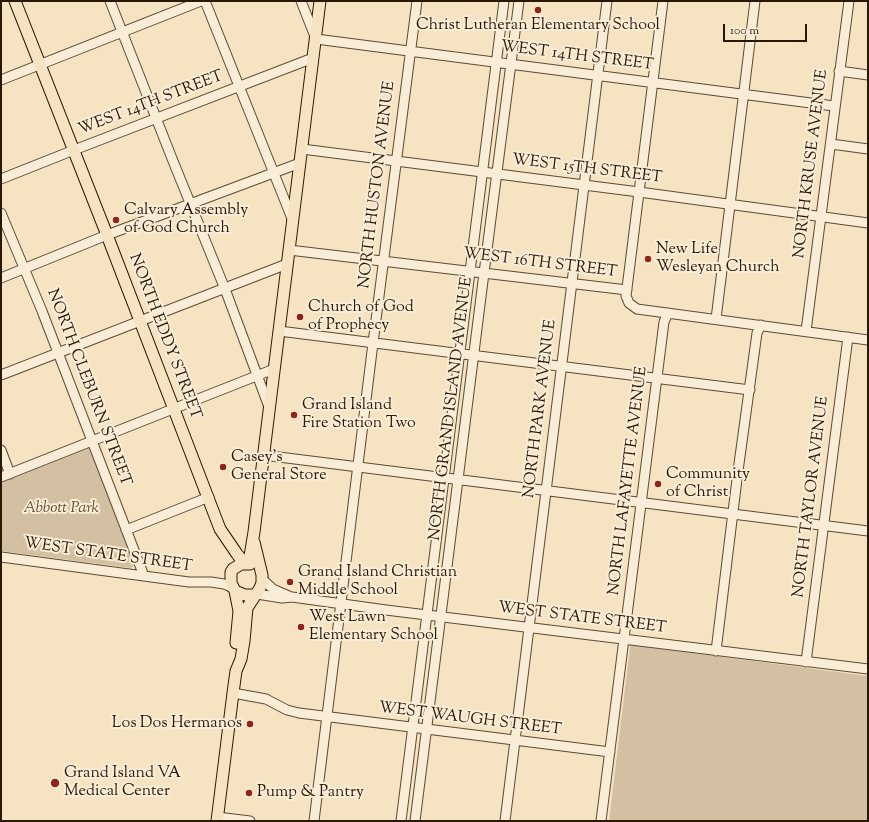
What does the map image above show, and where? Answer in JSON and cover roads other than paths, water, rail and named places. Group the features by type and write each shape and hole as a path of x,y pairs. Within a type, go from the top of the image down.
{"main road":[{"name":"NORTH EDDY STREET","path":"15,1 209,497 220,529 220,539 232,559 232,571"},
{"path":"246,563 250,556 254,532 320,1"},
{"name":"NORTH EDDY STREET","path":"220,529 226,536 230,545 246,563"},
{"path":"236,671 242,659 246,624 246,608 260,588 261,575 254,541 254,532"},
{"path":"217,819 236,671 235,658 239,612 231,583 232,571 238,566 246,563 255,566 261,575"},
{"path":"234,590 245,595 256,594"}],"street":[{"path":"110,1 225,289 269,407"},
{"path":"1,80 202,1"},
{"path":"205,1 293,220"},
{"path":"301,1 316,39"},
{"name":"NORTH HUSTON AVENUE","path":"314,821 372,343 418,1"},
{"name":"NORTH GRAND ISLAND AVENUE","path":"401,821 504,1"},
{"name":"NORTH GRAND ISLAND AVENUE","path":"415,821 519,1"},
{"name":"NORTH PARK AVENUE","path":"505,821 607,1"},
{"path":"627,290 663,1"},
{"path":"716,319 755,1"},
{"name":"NORTH KRUSE AVENUE","path":"806,331 848,1"},
{"name":"WEST 14TH STREET","path":"316,39 834,106"},
{"name":"WEST 14TH STREET","path":"1,179 313,58"},
{"path":"839,71 868,75"},
{"path":"831,144 868,149"},
{"name":"WEST 15TH STREET","path":"302,149 396,160 868,223"},
{"path":"1,278 107,235 300,163"},
{"name":"NORTH CLEBURN STREET","path":"1,213 25,268 144,576"},
{"name":"WEST 16TH STREET","path":"289,250 627,290 626,296 629,303 637,309 868,340"},
{"path":"1,375 287,264"},
{"name":"NORTH LAFAYETTE AVENUE","path":"601,821 656,379 664,322 668,313"},
{"path":"716,651 750,390 758,333 761,325"},
{"path":"278,331 750,390"},
{"name":"NORTH TAYLOR AVENUE","path":"806,662 848,337"},
{"path":"1,477 274,369"},
{"path":"1,450 10,474"},
{"path":"263,455 868,531"},
{"path":"126,530 209,497"},
{"name":"WEST STATE STREET","path":"1,557 194,582 211,582 224,584 234,590"},
{"name":"WEST STATE STREET","path":"211,582 232,571"},
{"name":"WEST STATE STREET","path":"261,575 273,589 292,597"},
{"name":"WEST STATE STREET","path":"256,594 282,598 292,597 528,628 868,669"},
{"name":"WEST WAUGH STREET","path":"233,693 266,699 293,712 610,752"},
{"path":"217,819 250,821"}],"place":[{"name":"Christ Lutheran Elementary School","path":"538,10"},
{"name":"Calvary Assembly of God Church","path":"116,220"},
{"name":"New Life Wesleyan Church","path":"648,259"},
{"name":"Church of God of Prophecy","path":"300,317"},
{"name":"Grand Island Fire Station Two","path":"294,415"},
{"name":"Casey's General Store","path":"223,467"},
{"name":"Community of Christ","path":"658,484"},
{"name":"Grand Island Christian Middle School","path":"290,582"},
{"name":"West Lawn Elementary School","path":"301,627"},
{"name":"Los Dos Hermanos","path":"250,724"},
{"name":"Grand Island VA Medical Center","path":"55,783"},
{"name":"Pump & Pantry","path":"249,793"}],"park label":[{"name":"Abbott Park","path":"61,509"}]}
